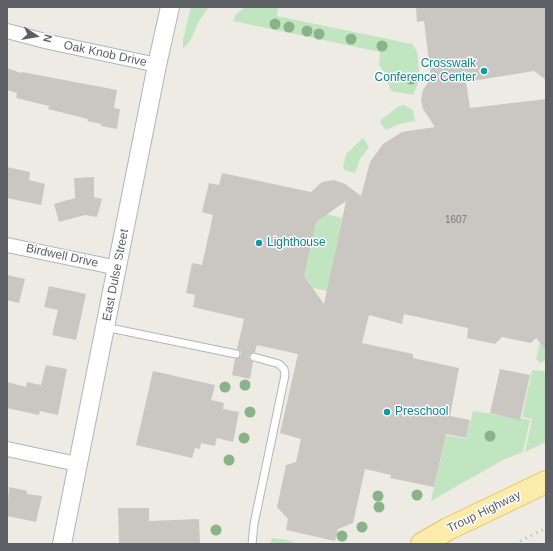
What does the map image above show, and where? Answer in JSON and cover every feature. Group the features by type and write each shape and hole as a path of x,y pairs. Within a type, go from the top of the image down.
{"main road":[{"name":"Troup Highway","path":"422,544 448,529 546,482"}],"street":[{"name":"East Dulse Street","path":"62,544 77,464 118,268 157,65 170,7"},
{"name":"Oak Knob Drive","path":"7,31 48,42 157,65"},
{"name":"Birdwell Drive","path":"7,245 118,268"},
{"path":"7,449 77,464"}],"lane":[{"path":"106,327 236,354"},
{"path":"252,544 254,524 285,374 284,369 279,364 254,358"}],"green space":[{"path":"191,7 209,7 199,21 190,41 183,49 183,39"},
{"path":"246,7 278,7 277,16 412,44 417,51 420,79 413,95 391,91 384,72 379,65 380,52 233,21 236,14"},
{"path":"404,105 413,110 415,121 400,124 386,130 380,123 381,120 397,107"},
{"path":"363,138 369,147 360,159 355,173 345,170 343,166 346,154"},
{"path":"327,214 342,218 327,291 313,288 304,276 316,222"},
{"path":"546,341 546,360 540,363 536,359 540,342 542,345"},
{"path":"532,370 546,371 546,442 525,452 532,419 522,417"},
{"path":"473,411 530,420 523,452 503,460 431,501 446,435 466,439"},
{"path":"272,538 288,540 297,544 270,544"}],"building":[{"path":"416,7 546,7 546,80 534,71 466,82 470,108 546,99 546,350 536,338 531,343 502,337 495,344 467,338 468,328 404,314 402,324 369,315 362,343 413,354 413,358 459,368 450,416 470,420 466,438 446,434 434,487 390,478 391,475 365,469 353,523 338,529 335,541 286,530 288,519 277,507 286,465 296,462 301,439 280,433 298,354 257,345 255,352 251,353 249,356 250,360 253,362 250,379 232,375 235,359 241,355 241,352 237,349 244,319 193,307 195,295 186,293 192,263 202,265 213,215 202,212 209,183 219,185 222,173 311,192 322,182 334,180 345,184 361,196 370,162 383,144 402,132 435,127 423,109 421,101 423,90 431,78 424,21 417,22","holes":["346,201 324,304 304,276 316,222"]},
{"path":"7,68 21,73 117,90 114,108 120,109 117,129 101,126 101,124 87,121 88,119 48,109 49,106 16,98 17,93 7,90"},
{"path":"7,167 30,172 29,180 45,184 41,205 7,198"},
{"path":"94,177 94,197 102,199 97,217 85,215 59,222 54,204 75,198 74,178"},
{"path":"7,275 25,279 19,303 7,300"},
{"path":"49,286 86,294 76,340 52,335 58,310 44,307"},
{"path":"46,365 67,369 58,415 40,411 39,415 7,408 7,382 26,387 27,382 41,385"},
{"path":"500,369 530,375 520,420 490,413"},
{"path":"153,371 215,385 211,400 224,403 223,409 239,412 233,442 217,438 215,446 201,443 200,449 195,448 192,458 136,445"},
{"path":"9,487 27,491 27,494 42,496 36,522 7,516"},
{"path":"118,508 149,508 149,521 199,519 200,544 119,543"}],"railway":[{"path":"515,544 546,528"}],"place":[{"name":"Crosswalk Conference Center","path":"484,71"},
{"name":"Lighthouse","path":"259,243"},
{"name":"Preschool","path":"387,412"}]}
